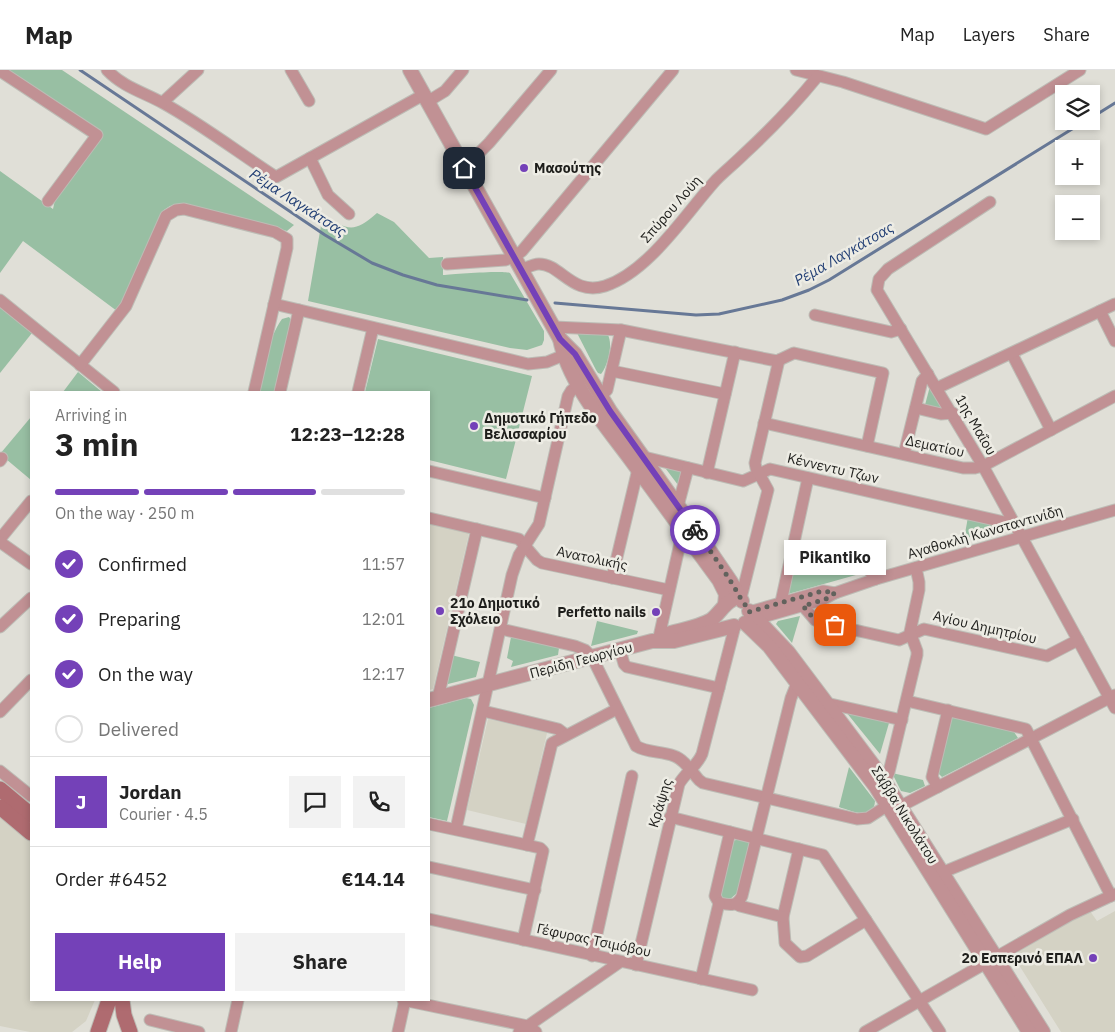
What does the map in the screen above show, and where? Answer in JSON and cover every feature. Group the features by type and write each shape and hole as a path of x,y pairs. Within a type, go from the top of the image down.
{"main road":[{"path":"0,789 30,814"},
{"path":"0,807 30,832"},
{"path":"98,1032 109,1001"},
{"path":"122,1001 124,1015 130,1032"}],"street":[{"path":"107,70 127,86 163,102 276,177 425,98 445,91 463,70"},
{"path":"163,102 198,70"},
{"path":"291,70 308,101"},
{"path":"410,70 557,333 575,354 683,530 721,583 726,596 739,613"},
{"path":"464,168 490,143 551,70"},
{"path":"447,264 500,261 514,257 527,245 673,70"},
{"path":"796,70 817,77 843,82 986,129 1080,70"},
{"path":"0,71 97,135 48,201"},
{"name":"Σπύρου Λούη","path":"524,275 541,264 577,285 592,288 612,284 623,277 647,259 662,244 717,180 764,135 817,77"},
{"path":"310,158 328,194 349,214"},
{"name":"1ης Μαΐου","path":"990,202 882,274 877,283 877,290 983,466 1113,700"},
{"path":"80,365 126,306 165,219 171,211 184,210 275,232 286,238 287,242 254,391"},
{"path":"0,300 113,391"},
{"path":"274,304 528,364 547,362 564,355"},
{"path":"937,388 1115,304"},
{"path":"280,391 299,310"},
{"path":"1100,311 1115,342"},
{"path":"815,315 891,332 901,329"},
{"path":"358,391 373,328"},
{"path":"557,333 620,330 779,360 794,353 883,373 866,446"},
{"path":"600,397 607,390 620,330"},
{"path":"557,333 564,355 579,384 601,418 678,506 732,582 739,613"},
{"path":"707,473 735,352"},
{"path":"1012,354 1051,430"},
{"name":"Κράψης","path":"636,965 679,784 702,754 744,593 768,490 755,463 779,360"},
{"path":"612,371 725,394"},
{"path":"904,454 923,378 928,374"},
{"path":"456,830 514,566 537,528 568,396 579,384"},
{"name":"Δεματίου","path":"764,423 963,468 975,468 983,466 1115,396"},
{"path":"916,408 941,414 952,413"},
{"path":"612,578 641,463"},
{"name":"Κέννεντυ Τζων","path":"641,463 688,468 743,482 770,469 1017,526"},
{"path":"678,506 688,468"},
{"path":"430,471 544,498"},
{"path":"781,602 808,478"},
{"path":"30,502 0,540 30,563"},
{"name":"Αγαθοκλή Κωνσταντινίδη","path":"739,613 803,606 826,599 835,593 876,580 1115,510"},
{"name":"Ανατολικής","path":"430,518 514,538 525,545 542,562 670,590"},
{"path":"433,699 477,529"},
{"path":"655,639 670,590 683,530"},
{"path":"792,548 858,564 868,569 876,580"},
{"path":"885,781 917,655 910,625 919,590 916,568"},
{"name":"Αγαθοκλή Κωνσταντινίδη","path":"739,613 822,591 835,593"},
{"path":"0,627 30,599"},
{"name":"Αγίου Δημητρίου","path":"803,606 819,622 899,640 924,629 1047,656 1078,640"},
{"path":"655,639 708,622 716,616 739,613"},
{"name":"Περίδη Γεωργίου","path":"433,699 655,639 674,641 739,613"},
{"name":"Σάββα Νικολάτου","path":"739,613 769,646 850,752 895,806 941,873 1030,1032"},
{"name":"Σάββα Νικολάτου","path":"739,613 784,647 885,781 895,806 990,960 1043,1032"},
{"path":"501,628 585,650 592,657 636,746 641,749 675,756 703,783 861,819 872,816 883,808 895,806 938,787 1031,738 1113,700"},
{"path":"620,650 624,664 629,667 719,688"},
{"path":"0,712 30,681"},
{"path":"736,904 742,896 791,698 797,683"},
{"path":"865,1032 1070,915 1113,895 1025,728 906,701"},
{"path":"826,703 902,720"},
{"path":"527,845 552,742 617,709"},
{"path":"938,787 932,777 948,710"},
{"path":"483,711 558,729 566,735"},
{"path":"0,771 30,795"},
{"path":"592,956 632,776"},
{"path":"670,817 823,855 940,1032"},
{"path":"941,873 1072,819"},
{"path":"430,824 540,848 543,851 523,940"},
{"path":"730,832 715,899 719,903 736,904 783,917"},
{"path":"799,849 783,917 785,943 800,957 807,956 866,920"},
{"path":"430,868 535,890"},
{"path":"701,979 719,903"},
{"name":"Γέφυρας Τσιμόβου","path":"430,919 752,990"},
{"path":"408,1001 528,1030 620,962"},
{"path":"231,1032 238,1001"},
{"path":"398,1032 404,1001"},
{"path":"150,1020 199,1032"}],"shaded area":[{"name":"21ο Δημοτικό Σχόλειο","path":"430,523 469,533 433,689 430,690"},
{"path":"488,719 547,733 526,824 467,810"},
{"path":"0,813 30,839 30,1001 95,1001 86,1021 72,1032 30,1032 0,1026"},
{"path":"1090,911 1097,921 1115,911 1115,1032 1061,1032 1012,954"}],"green space":[{"path":"6,70 62,70 294,225 287,231 181,204 170,206 164,210 131,286 117,311 23,241 0,273 0,171 53,209 55,200 102,134"},
{"path":"377,213 394,222 429,258 443,257 443,275 490,272 510,273 544,331 542,345 527,350 510,348 308,301 323,214 339,224 356,227"},
{"path":"0,307 32,333 0,373"},
{"path":"289,317 292,321 276,391 258,391 273,335 282,319"},
{"path":"576,331 608,335 610,344 609,355 606,366 601,374 596,370"},
{"name":"Δημοτικό Γήπεδο Βελισσαρίου","path":"378,339 532,376 506,479 430,460 430,391 365,391"},
{"path":"78,372 101,391 64,391"},
{"path":"930,386 945,408 940,410 925,405"},
{"path":"30,418 30,479 0,454"},
{"path":"663,465 682,469 678,485"},
{"path":"968,517 999,524 999,528 964,539"},
{"path":"800,554 858,567 863,573 788,594 795,559"},
{"path":"800,616 792,643 776,624 778,621"},
{"path":"597,621 638,631 637,634 591,646"},
{"path":"511,637 559,648 558,655 511,667 513,661 507,658"},
{"path":"451,655 480,662 476,677 444,685"},
{"path":"466,698 471,699 474,705 447,821 430,817 430,708"},
{"path":"846,712 889,723 880,754"},
{"path":"950,717 1014,732 1018,738 942,777 937,772"},
{"path":"849,767 875,801 871,811 861,813 839,807"},
{"path":"892,773 923,780 925,786 910,793 901,791"},
{"path":"742,838 749,841 749,850 738,892 728,901 723,900 719,894 733,841"}],"waterway":[{"name":"Ρέμα Λαγκάτσας","path":"80,70 325,235 372,263 437,285 527,300"},
{"name":"Ρέμα Λαγκάτσας","path":"1100,112 1115,103"},
{"name":"Ρέμα Λαγκάτσας","path":"555,303 696,315 719,314 782,300 829,280 1071,130"}],"way so far":[{"path":"695,530 732,582 742,601 748,607 749,612 822,591 828,591 835,593 826,599 803,606 815,620 835,625"}],"place":[{"name":"Μασούτης","path":"524,168"},
{"name":"Δημοτικό Γήπεδο Βελισσαρίου","path":"474,426"},
{"name":"21ο Δημοτικό Σχόλειο","path":"440,611"},
{"name":"Perfetto nails","path":"656,612"},
{"name":"Pikantiko","path":"835,625"},
{"name":"2ο Εσπερινό ΕΠΑΛ","path":"1093,958"}],"route":[{"path":"464,168 560,339 575,354 598,394 695,530"}]}
